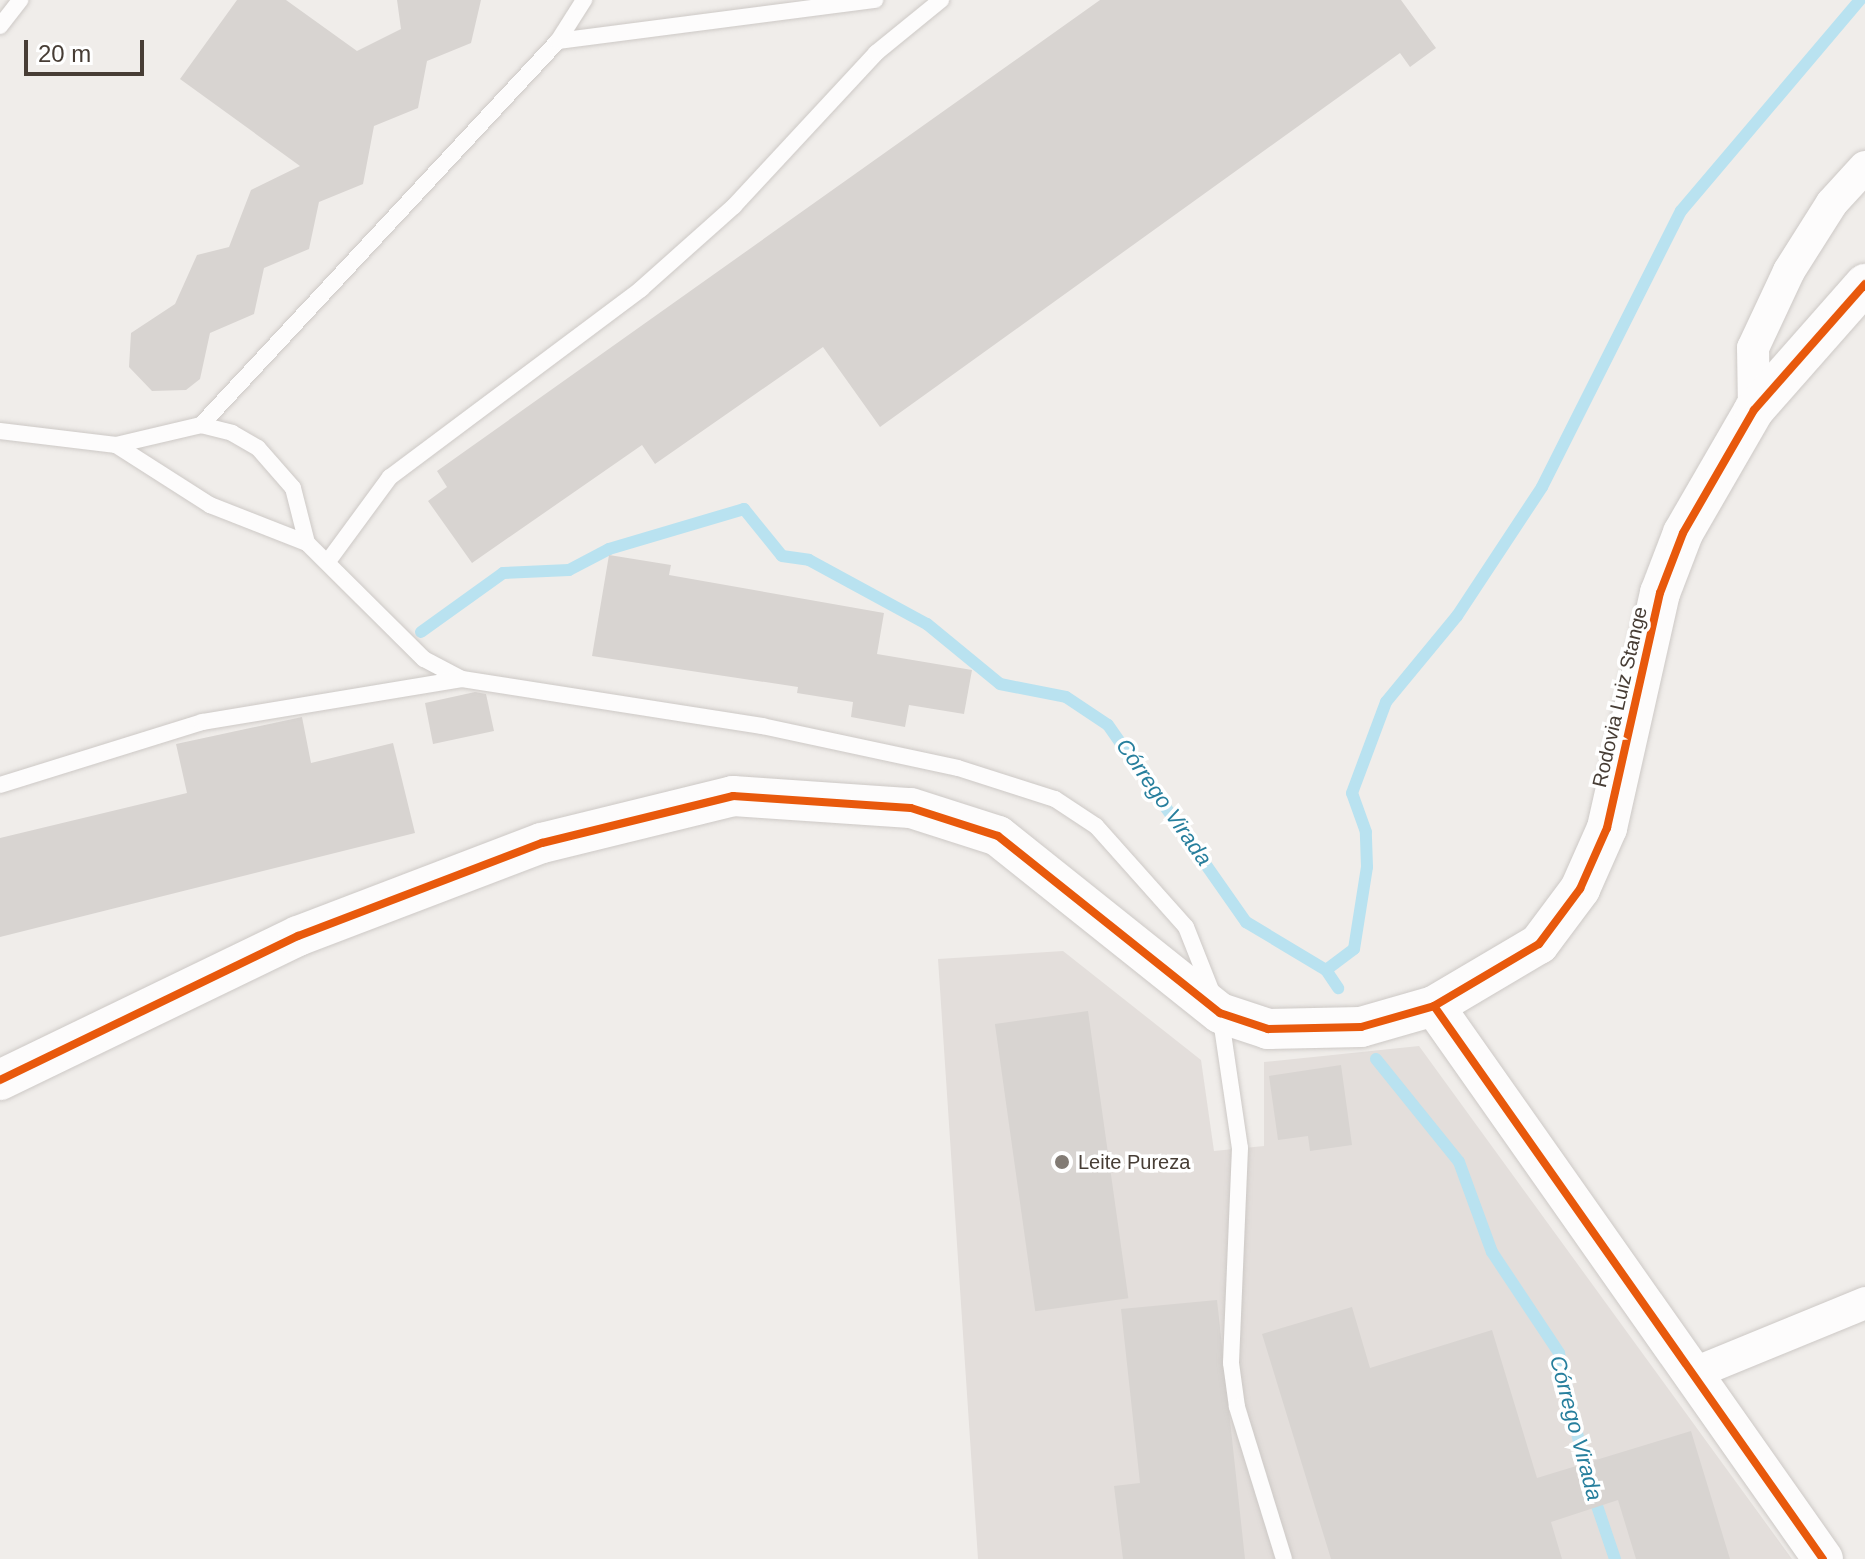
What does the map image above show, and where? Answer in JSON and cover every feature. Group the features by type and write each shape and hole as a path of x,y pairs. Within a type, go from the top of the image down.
{"street":[{"path":"1754,410 1753,348 1789,271 1832,203 1865,167"},
{"name":"Rodovia Luiz Stange","path":"1220,1013 1268,1029 1361,1027 1434,1006 1539,944 1580,889 1607,828 1660,593 1683,533 1754,410 1865,284"},
{"path":"0,1080 54,1051 298,936 542,843 733,796 911,808 998,836 1220,1013"},
{"path":"1434,1006 1697,1372 1823,1559"},
{"path":"1697,1372 1865,1303"}],"lane":[{"path":"0,26 20,0"},
{"path":"0,431 116,445 201,425 558,41 584,0"},
{"path":"558,41 875,0"},
{"path":"329,560 390,477 641,289 932,1"},
{"path":"201,425 258,448 293,488 307,543"},
{"path":"116,445 210,505 307,543 329,560 424,659 462,679"},
{"path":"0,785 202,722 462,679 762,726 958,768 1055,799 1096,826 1164,896 1186,927 1220,1013 1240,1148 1231,1363 1237,1407 1284,1559"},
{"path":"0,1067 54,1051"}],"shaded area":[{"path":"1063,951 1201,1060 1214,1151 1264,1146 1264,1062 1419,1046 1792,1559 978,1559 938,959"}],"building":[{"path":"237,0 286,0 357,51 401,29 397,0 481,0 471,43 427,61 418,108 374,126 363,184 319,202 309,249 264,268 254,314 210,333 200,379 186,390 152,391 129,367 131,333 175,304 197,255 229,247 251,190 300,166 180,79"},
{"path":"1100,0 1401,0 1436,48 1410,67 1400,53 880,427 823,347 655,464 642,445 472,563 428,501 447,487 437,471"},
{"path":"609,555 671,565 669,575 884,613 877,654 972,670 964,714 909,705 905,727 851,717 853,702 797,693 798,687 592,656"},
{"path":"475,692 486,694 494,731 433,744 425,703"},
{"path":"302,717 311,763 393,743 415,833 0,937 0,838 187,793 176,744"},
{"name":"Leite Pureza","path":"1088,1011 1128,1298 1035,1311 995,1024"},
{"path":"1341,1065 1352,1145 1310,1151 1308,1136 1278,1140 1269,1076"},
{"path":"1217,1300 1245,1559 1123,1559 1114,1486 1140,1483 1121,1309"},
{"path":"1352,1307 1370,1368 1492,1330 1537,1478 1691,1431 1730,1559 1636,1559 1618,1500 1551,1522 1562,1559 1331,1559 1262,1334"}],"waterway":[{"path":"1326,970 1354,949 1367,867 1366,832 1352,793 1386,702 1457,616 1542,487 1681,211 1860,0"},
{"name":"Córrego Virada","path":"421,632 503,573 569,570 609,549 744,509 782,556 809,560 927,624 1000,684 1066,697 1108,725 1246,922 1326,970 1338,988"},
{"name":"Córrego Virada","path":"1376,1059 1459,1162 1492,1252 1559,1353 1587,1477"},
{"name":"Córrego Virada","path":"1593,1494 1615,1559"}],"cycle path":[{"path":"0,1080 298,936 542,843 733,796 911,808 998,836 1220,1013 1268,1029 1361,1027 1434,1006 1539,944 1580,889 1607,828 1660,593 1683,533 1754,410 1865,284"},
{"path":"1434,1006 1823,1559"}],"place":[{"name":"Leite Pureza","path":"1062,1162"}]}
